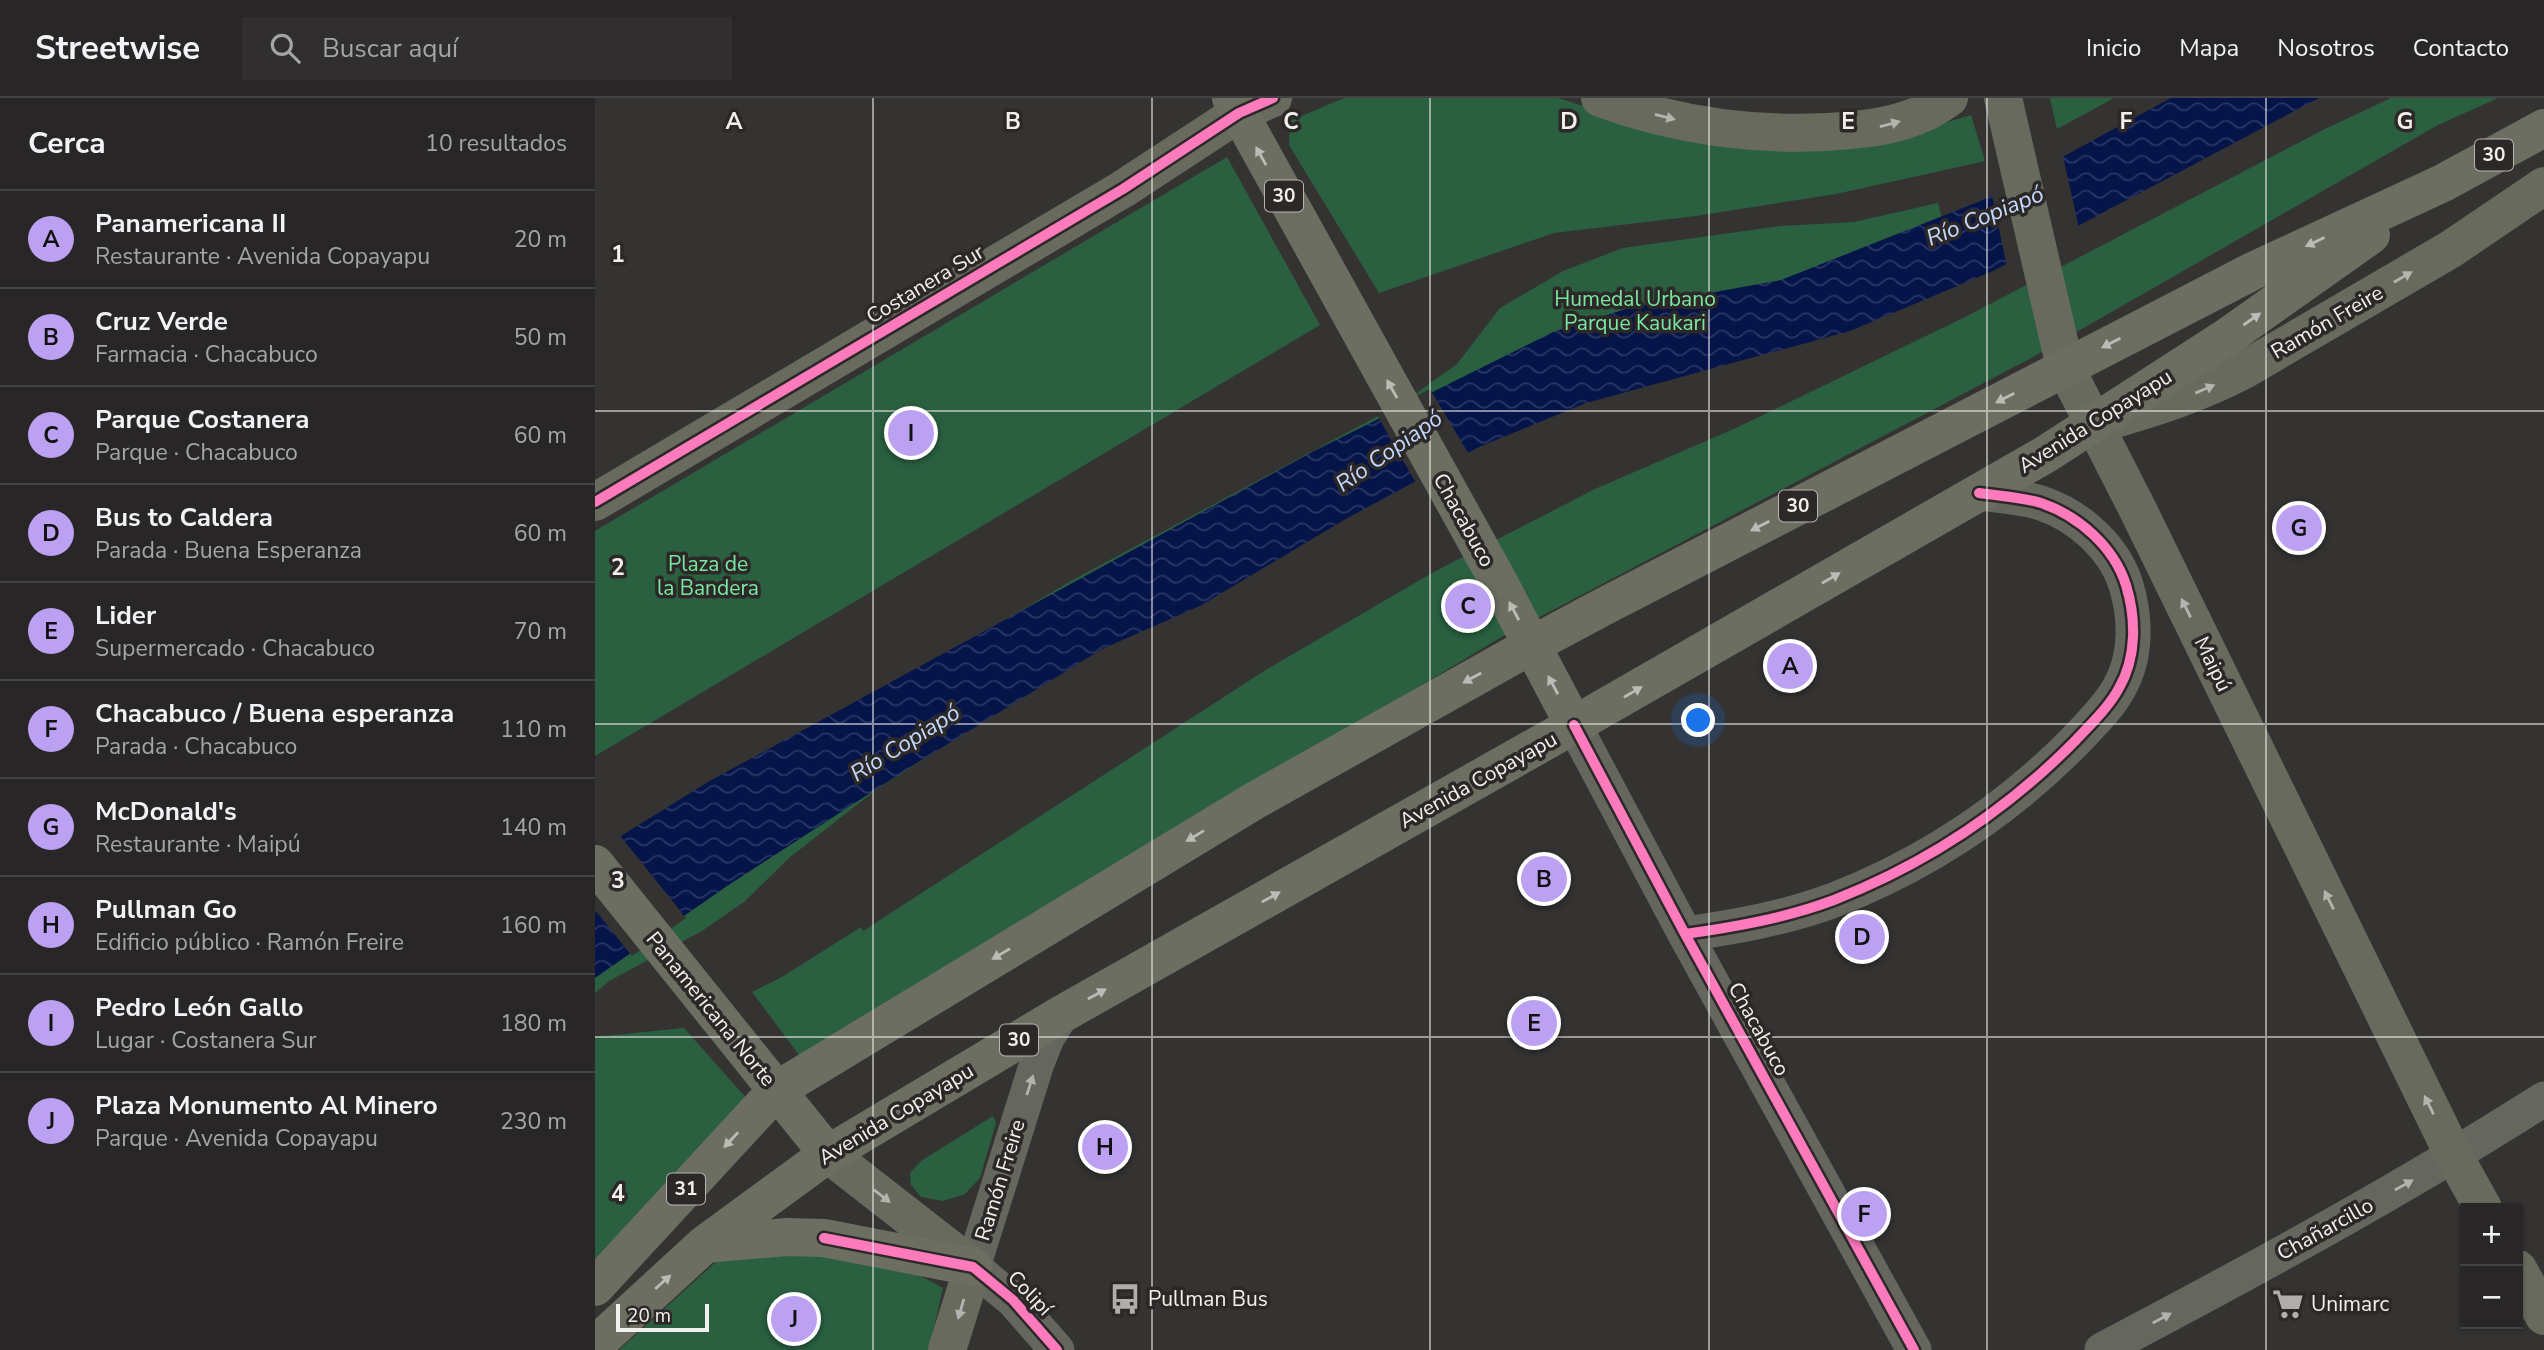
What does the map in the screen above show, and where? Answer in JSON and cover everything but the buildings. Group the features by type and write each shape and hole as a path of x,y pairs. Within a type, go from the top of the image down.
{"highway":[{"name":"Chacabuco","path":"1235,105 1496,577 1574,725"},
{"name":"Avenida Copayapu","path":"595,1287 777,1090 1254,801 1532,645 2065,367 2253,271 2443,183 2544,128"},
{"name":"Avenida Copayapu","path":"595,1345 705,1244 828,1154 1062,1014 1574,725 2093,425 2227,337 2443,183"},
{"name":"Panamericana Norte","path":"595,864 828,1154"},
{"path":"705,1244 787,1237 824,1238 973,1267"}],"street":[{"name":"Costanera Sur","path":"595,502 1123,189 1235,105 1273,98"},
{"path":"1600,98 1713,128 1750,133 1796,134 1886,126 1926,112 1949,98"},
{"name":"Maipú","path":"2005,106 2065,367 2139,512 2454,1156 2480,1203"},
{"name":"Ramón Freire","path":"2093,425 2177,400 2242,371 2451,249 2544,186"},
{"path":"1685,934 1735,927 1796,912 1878,882 1923,859 1997,811 2047,769 2085,730 2119,689 2132,646 2133,623 2123,578 2112,558 2099,540 2061,511 2040,503 1979,493"},
{"name":"Chacabuco","path":"1574,725 1685,934 1914,1350"},
{"name":"Ramón Freire","path":"947,1350 1037,1063 1047,1038 1062,1014"},
{"name":"Chañarcillo","path":"2102,1350 2242,1276 2454,1156 2544,1099"},
{"name":"Colipí","path":"828,1154 1013,1300 1057,1350"},
{"path":"2523,1278 2544,1316"}],"green space":[{"path":"1344,98 1558,98 1617,117 1873,144 1971,115 1985,161 1836,194 1696,216 1554,233 1379,293 1289,145 1290,121"},
{"path":"2050,98 2114,98 2057,129"},
{"path":"2391,98 2498,98 2438,125 2031,358 1498,639 802,1059 752,992 782,977 861,927 863,931 1264,671 1432,573 1595,489 1736,428 1965,317 2323,130"},
{"name":"Plaza de la Bandera","path":"1227,157 1320,325 595,756 595,531"},
{"name":"Humedal Urbano Parque Kaukari","path":"1938,203 1959,283 1564,377 1160,607 877,789 789,858 744,902 702,931 609,981 595,993 595,857 814,734 1071,581 1404,402 1457,364 1500,308 1563,271 1623,248 1780,226 1854,222"},
{"path":"684,1028 748,1100 595,1259 595,1037"},
{"path":"993,1116 996,1123 980,1178 965,1194 943,1201 921,1197 911,1185 910,1173 921,1161"},
{"path":"783,1247 904,1267 943,1288 929,1350 619,1350 718,1260"}],"water":[{"name":"Humedal Urbano Parque Kaukari","path":"2171,98 2319,98 1993,271 1850,331 1586,403 1479,447 1344,520 1200,606 1102,649 912,766 727,886 595,978 595,852 708,782 1314,451 1553,332 1632,307 1781,280 1983,200"}],"pier":[{"path":"2062,152 2079,228 2007,267 1991,191"},
{"path":"1430,389 1470,456 1417,485 1377,415"},
{"path":"618,833 686,918 632,956 595,910 595,848"}],"cycle path":[{"path":"595,502 1123,189 1239,113 1273,98"},
{"path":"1685,934 1797,912 1834,900 1901,870 1993,813 2075,741 2115,695 2129,663 2133,624 2126,585 2113,558 2093,535 2069,516 2055,509 2026,499 1979,493"},
{"path":"1574,725 1685,934 1914,1350"},
{"path":"824,1238 973,1267 1013,1300 1057,1350"}],"place":[{"name":"Pedro León Gallo","path":"911,433"},
{"name":"McDonald's","path":"2299,528"},
{"name":"Parque Costanera","path":"1468,606"},
{"name":"Panamericana II","path":"1790,666"},
{"name":"Cruz Verde","path":"1544,879"},
{"name":"Bus to Caldera","path":"1862,937"},
{"name":"Lider","path":"1534,1023"},
{"name":"Pullman Go","path":"1105,1147"},
{"name":"Chacabuco / Buena esperanza","path":"1864,1214"},
{"name":"Pullman Bus","path":"1125,1299"},
{"name":"Unimarc","path":"2288,1304"},
{"name":"Plaza Monumento Al Minero","path":"794,1319"}],"water label":[{"name":"Río Copiapó","path":"1985,216"},
{"name":"Río Copiapó","path":"1389,451"},
{"name":"Río Copiapó","path":"905,743"}]}
